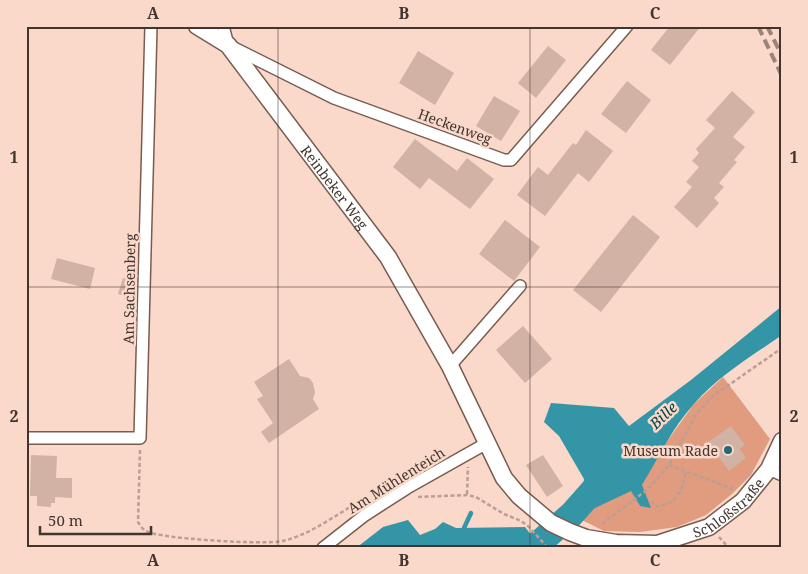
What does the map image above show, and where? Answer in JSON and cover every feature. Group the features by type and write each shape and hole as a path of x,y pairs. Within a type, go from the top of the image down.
{"main road":[{"name":"Reinbeker Weg","path":"197,26 228,44 388,258 450,366 504,478 519,496 532,519"},
{"name":"Schloßstraße","path":"532,519 551,522 570,532 590,538 616,543 657,544 709,527 743,501 775,472 782,441"}],"street":[{"name":"Am Sachsenberg","path":"140,438 151,26"},
{"path":"223,26 228,44"},
{"name":"Heckenweg","path":"228,44 334,98 504,160 511,160 627,26"},
{"path":"450,366 520,286"},
{"path":"26,438 140,438"},
{"name":"Am Mühlenteich","path":"324,548 365,515 400,492 487,443"}],"path":[{"path":"590,538 600,526 648,489 669,464 696,414 713,396 782,348"},
{"path":"140,438 138,522 146,531 167,536 217,541 281,541 306,533 364,499"},
{"path":"669,464 734,489 743,501"},
{"path":"651,501 656,506 670,504 682,490 686,471"},
{"path":"418,497 468,495 476,497 504,514 522,521 532,519 548,548"}],"shaded area":[{"path":"723,377 770,439 751,475 732,494 706,515 677,527 640,532 604,531 576,517 631,490 640,506 642,485 663,447 694,404"}],"water":[{"path":"782,306 782,335 714,384 686,413 672,433 642,485 651,508 640,506 631,491 576,517 568,513 583,490 584,479 559,436 544,422 551,403 614,408 629,426 691,380"},
{"path":"408,520 420,535 435,529 443,522 456,528 525,527 541,548 356,548 383,527"}],"building":[{"path":"670,26 701,26 670,65 651,50"},
{"path":"548,46 566,60 536,98 518,83"},
{"path":"418,51 454,73 435,105 399,83"},
{"path":"627,81 651,100 626,133 601,114"},
{"path":"732,91 755,112 733,137 745,147 734,160 737,162 719,183 724,187 714,198 719,203 697,228 674,207 692,187 686,182 699,167 692,161 699,153 696,149 715,128 706,120"},
{"path":"494,96 520,111 501,141 476,126"},
{"path":"586,130 613,151 589,182 578,173 545,216 517,195 538,167 548,175 573,143 576,145"},
{"path":"415,139 457,171 467,158 494,179 470,209 429,178 420,189 393,167"},
{"path":"633,215 660,237 601,312 573,290"},
{"path":"505,220 540,247 514,281 479,254"},
{"path":"57,258 95,268 90,289 51,279"},
{"path":"123,278 137,282 133,299 118,294"},
{"path":"523,326 552,359 525,383 496,350"},
{"path":"289,359 300,376 309,378 313,383 315,392 313,399 319,409 269,443 261,432 273,423 257,399 263,396 254,382"},
{"path":"731,426 745,445 740,449 746,458 729,471 708,442"},
{"path":"31,455 57,456 56,478 72,478 72,498 55,497 55,503 51,503 51,507 37,506 37,496 30,496"},
{"path":"543,455 563,486 547,497 526,465"}],"waterway":[{"name":"Bille","path":"536,548 538,544 572,514 595,488"},
{"path":"464,528 471,513"}],"railway":[{"path":"758,26 782,76"},
{"path":"767,26 782,56"}],"place":[{"name":"Museum Rade","path":"728,450"}]}
